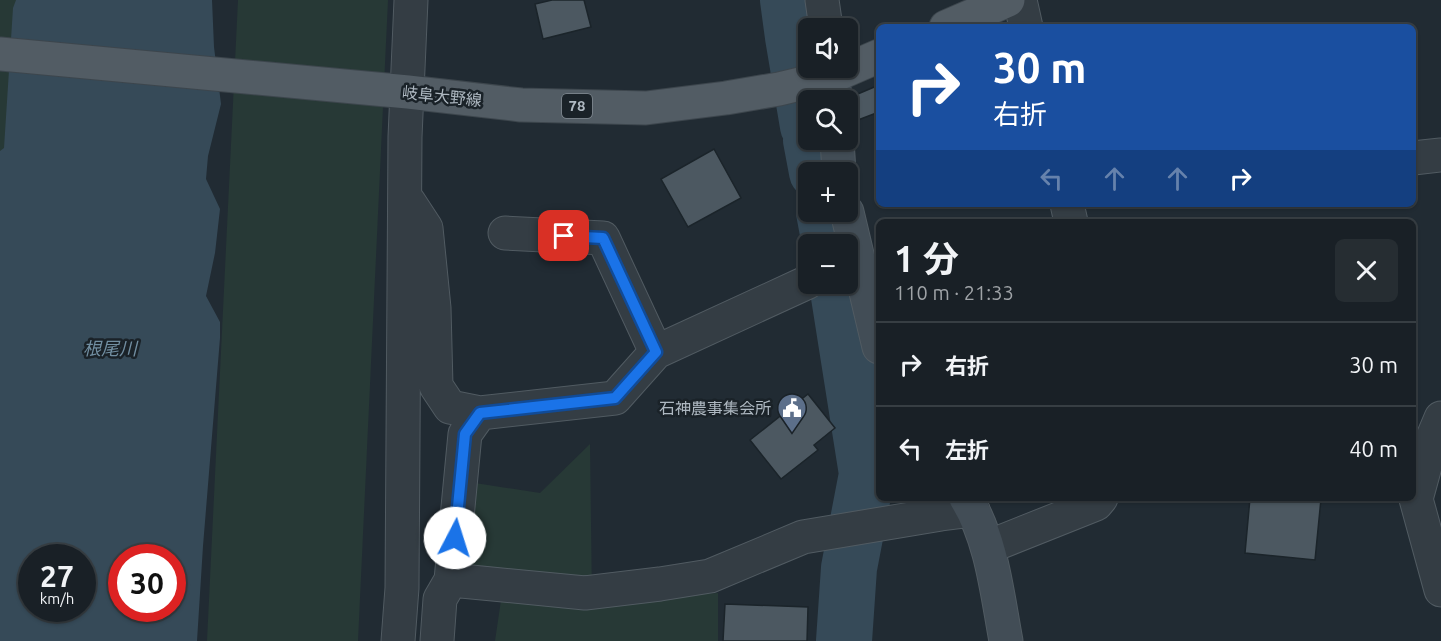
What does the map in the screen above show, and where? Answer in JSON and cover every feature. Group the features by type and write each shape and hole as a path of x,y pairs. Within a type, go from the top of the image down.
{"main road":[{"path":"953,24 1008,0"},
{"name":"岐阜大野線","path":"0,54 408,92 521,105 646,108 830,81 876,58"},
{"path":"858,289 876,339"},
{"path":"970,504 988,547 1006,641"}],"street":[{"path":"399,641 402,588 405,137 411,0"},
{"path":"822,0 825,18"},
{"path":"1020,0 1025,24"},
{"path":"1416,158 1441,155"},
{"path":"405,195 426,228 434,308 436,386 450,407 480,413 615,398 656,352 798,287"},
{"path":"505,233 603,238 656,352"},
{"path":"437,641 440,599 451,580 465,434 480,413"},
{"path":"1441,418 1432,437 1421,498 1441,590"},
{"path":"988,547 1096,504 1098,501"},
{"path":"451,580 585,593 660,585 710,576 803,537 941,514 970,504"}],"green space":[{"path":"0,0 53,0 0,165"},
{"path":"238,0 388,0 358,641 207,641"},
{"path":"590,444 592,601 718,593 718,641 495,641 505,573 464,563 475,483 540,493"}],"water":[{"name":"根尾川","path":"16,0 212,0 214,47 221,104 208,156 206,179 220,209 215,253 206,296 220,322 220,338 197,641 0,641 0,151 4,148 13,8"}],"building":[{"path":"552,0 584,0 591,27 543,39 535,4"},
{"path":"876,86 876,113 858,120 858,94"},
{"path":"714,149 741,198 688,227 661,179"},
{"name":"石神農事集会所","path":"808,394 835,428 814,445 818,450 781,479 750,440"},
{"path":"1250,501 1321,501 1315,560 1245,553"},
{"path":"725,604 808,607 807,641 723,641"}],"waterway":[{"path":"788,0 802,90"},
{"path":"813,150 815,162"},
{"path":"826,222 828,234"},
{"path":"839,294 867,474 849,568 844,641"}],"place":[{"name":"石神農事集会所","path":"792,434"}],"route":[{"path":"455,538 465,434 480,413 615,398 656,352 603,238 564,236"}]}
